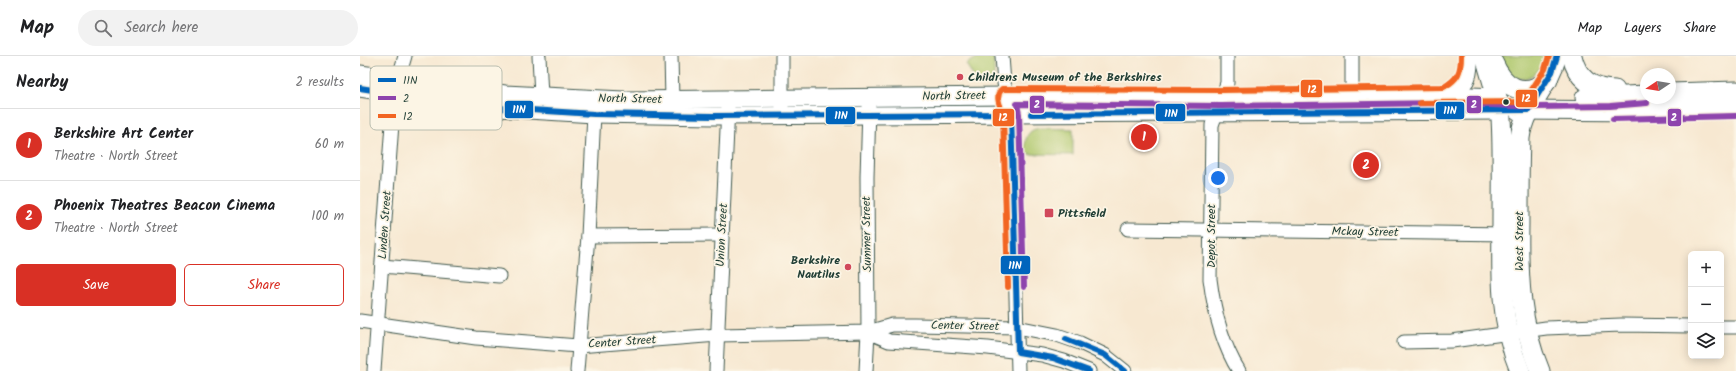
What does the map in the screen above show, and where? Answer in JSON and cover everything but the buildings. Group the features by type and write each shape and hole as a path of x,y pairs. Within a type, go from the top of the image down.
{"highway":[{"name":"West Street","path":"1485,56 1502,97 1510,234 1526,332 1540,371"},
{"path":"1491,56 1498,74 1502,97 1516,88 1524,89 1540,85 1548,80"},
{"name":"West Street","path":"1520,371 1508,334 1502,289 1510,234 1521,127 1531,104 1548,80 1557,56"},
{"path":"1572,56 1579,74 1592,86 1640,93"},
{"path":"1676,93 1736,91"},
{"name":"North Street","path":"1502,97 1531,104 1640,95"},
{"path":"1531,104 1634,111 1736,108"}],"main road":[{"path":"1446,95 1461,86 1468,77 1470,56"},
{"name":"North Street","path":"360,74 370,78"},
{"name":"North Street","path":"360,88 370,88"},
{"name":"North Street","path":"502,94 624,100 728,99 869,115 1011,114 1219,105 1502,97"},
{"name":"North Street","path":"502,108 594,114 728,116 782,106 869,97 1006,96 1219,105 1352,97 1446,95 1502,97"}],"street":[{"name":"Linden Street","path":"402,66 405,56"},
{"path":"539,56 541,96"},
{"path":"671,56 672,100"},
{"path":"782,56 782,106"},
{"path":"1002,56 1006,96 1011,114 1018,371"},
{"name":"Depot Street","path":"1227,56 1227,84 1212,125 1210,279 1213,299 1222,333 1239,371"},
{"path":"1352,56 1352,97"},
{"name":"Summer Street","path":"866,371 868,332 866,177 869,97"},
{"name":"Union Street","path":"716,371 728,99"},
{"path":"577,371 588,236 594,114"},
{"name":"Linden Street","path":"374,371 376,323 382,266 392,130"},
{"name":"Mckay Street","path":"1128,230 1510,234"},
{"path":"588,236 722,235"},
{"path":"382,266 499,276"},
{"name":"Center Street","path":"360,321 476,338 578,346 718,335 868,332 892,326 915,325 1017,327 1062,337 1105,355 1125,371"},
{"path":"1404,342 1452,341 1526,332 1546,328 1621,325 1688,326"},
{"path":"1724,327 1736,327"},
{"name":"Center Street","path":"868,332 889,341 1042,355 1089,371"},
{"path":"1105,355 1134,371"},
{"path":"1064,362 1082,371"}],"green space":[{"path":"981,56 994,56 994,81 977,82 966,64"},
{"path":"1499,56 1547,56 1540,68 1535,73 1524,79 1512,76"},
{"path":"1040,128 1073,129 1073,155 1025,154 1027,137 1031,131"}],"transit line":[{"name":"12","path":"1008,287 1003,115 998,98 998,95 1002,89 1221,90 1444,87 1456,78 1459,71 1461,56"},
{"name":"12","path":"1420,103 1524,102 1545,69 1549,56"},
{"name":"11N","path":"1031,114 1528,110 1552,72 1557,56"},
{"name":"11N","path":"360,88 370,90"},
{"name":"2","path":"1024,287 1019,114 1017,104 1221,106 1446,103 1535,107 1610,106 1640,104"},
{"name":"11N","path":"502,108 594,114 713,116 1011,114 1018,352 1053,358 1089,371"},
{"name":"2","path":"1613,119 1736,116"},
{"name":"11N","path":"1066,339 1105,355 1125,371"}],"place":[{"name":"Childrens Museum of the Berkshires","path":"960,77"},
{"name":"Berkshire Art Center","path":"1144,137"},
{"name":"Phoenix Theatres Beacon Cinema","path":"1366,165"},
{"name":"Pittsfield","path":"1049,213"},
{"name":"Berkshire Nautilus","path":"848,267"}]}
